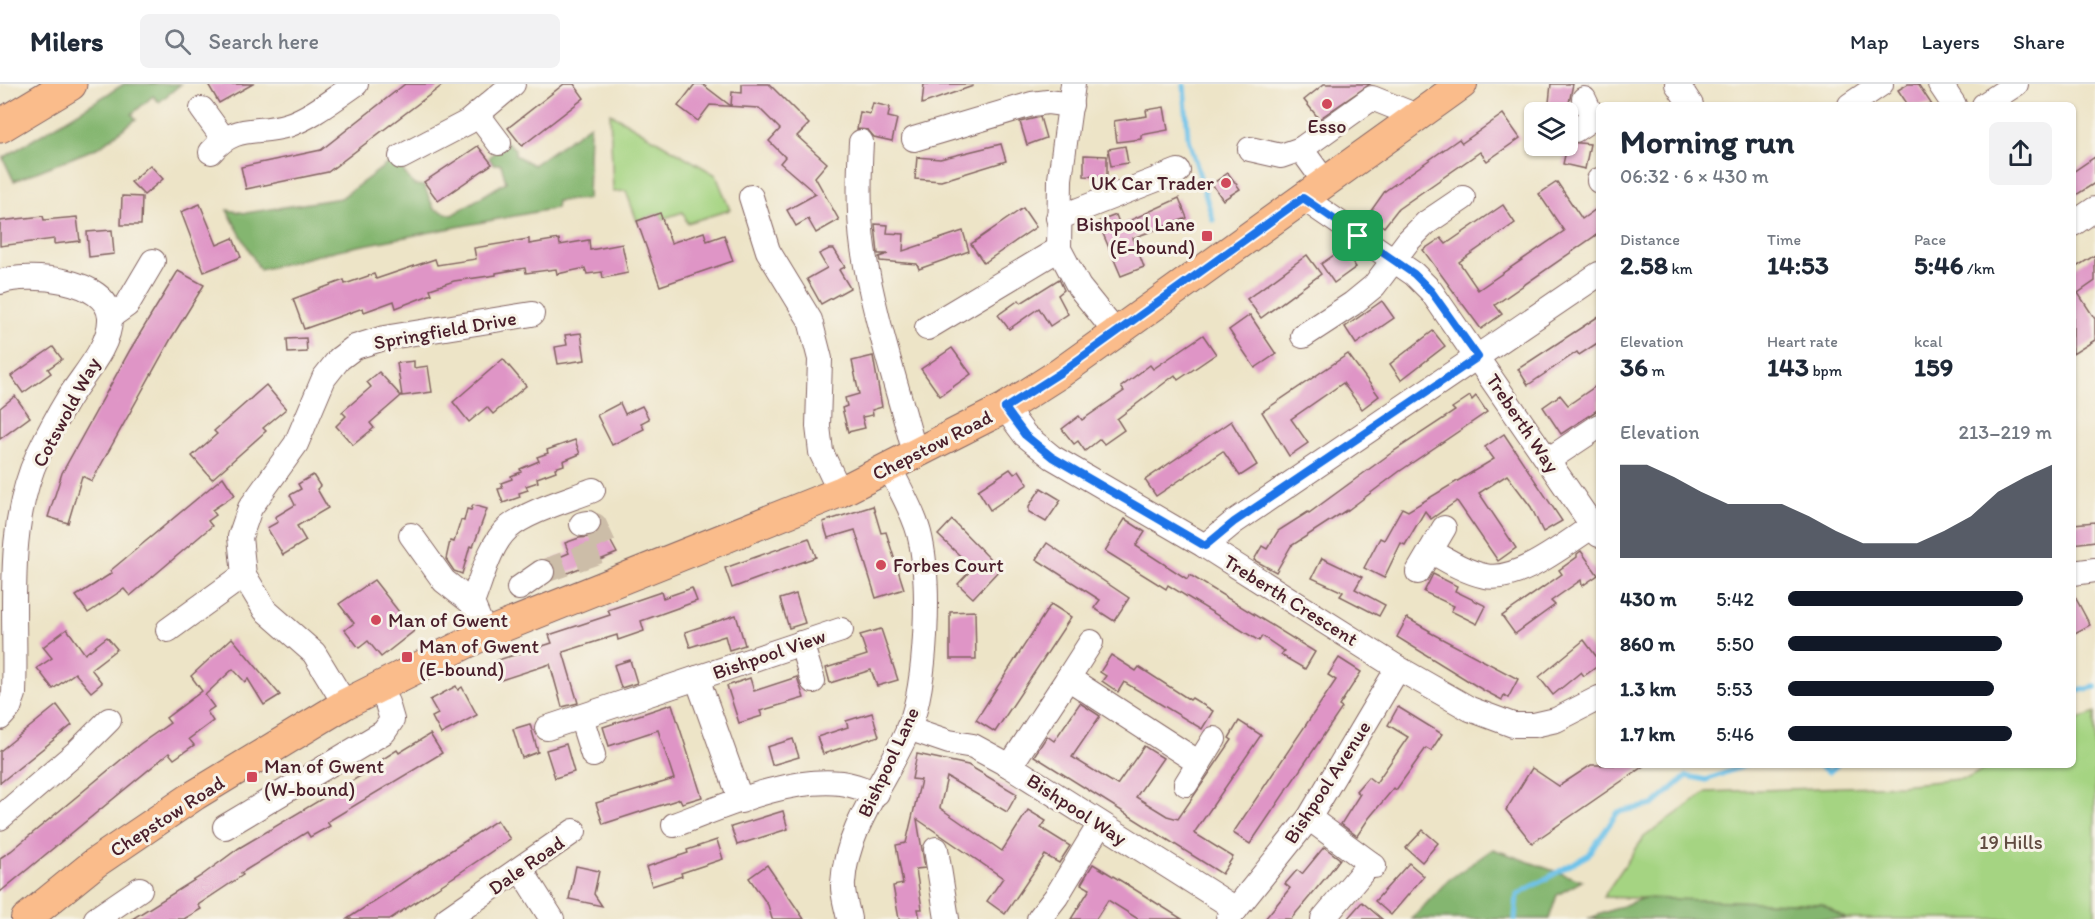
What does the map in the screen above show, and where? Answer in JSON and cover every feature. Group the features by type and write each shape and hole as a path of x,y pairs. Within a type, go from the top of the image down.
{"highway":[{"path":"0,126 70,84"}],"main road":[{"name":"Chepstow Road","path":"26,919 94,863 195,795 345,704 485,634 840,492 1005,408 1060,373 1462,84"}],"street":[{"path":"202,109 217,145 294,122 356,84"},
{"path":"401,157 478,115 513,84"},
{"path":"1677,84 1689,102"},
{"path":"1940,84 1952,102"},
{"path":"1989,102 2016,84"},
{"path":"914,140 1072,94 1060,179 1059,249 1079,287 1116,333"},
{"path":"1250,149 1281,156 1301,149 1372,98 1417,116"},
{"path":"478,115 499,143"},
{"name":"Bishpool Lane","path":"849,919 843,885 848,854 862,818 877,793 917,705 921,676 925,578 919,532 902,460 863,246 859,186 861,142"},
{"name":"Treberth Way","path":"1301,149 1314,190 1431,291 1596,530"},
{"path":"1058,218 1178,171"},
{"path":"751,197 768,251 810,320 820,359 818,426 821,452 840,492"},
{"path":"1303,336 1352,304 1374,286 1408,241 1426,223 1463,198"},
{"path":"2076,222 2095,209"},
{"path":"927,328 1059,249"},
{"path":"0,282 13,278 43,277 68,282 101,299 110,317 127,305 153,261"},
{"path":"1205,546 1234,522 1596,276"},
{"name":"Springfield Drive","path":"345,704 314,653 265,610 244,575 240,537 250,508 296,444 324,378 339,359 356,347 384,338 532,314"},
{"name":"Cotswold Way","path":"0,718 9,708 14,694 13,584 19,520 37,457 67,400 104,342 110,317"},
{"name":"Treberth Crescent","path":"1005,408 1025,435 1052,457 1205,546 1398,668 1470,709 1513,725 1556,720 1596,700"},
{"path":"1548,460 1596,428"},
{"path":"472,603 497,544 507,529 522,520 593,490"},
{"path":"1418,572 1444,528"},
{"path":"1431,551 1462,568 1487,577 1510,575 1596,530"},
{"path":"411,536 444,581 472,603 485,634"},
{"path":"2076,573 2095,570"},
{"path":"519,588 542,572"},
{"path":"168,630 244,575"},
{"name":"Bishpool View","path":"547,728 841,630"},
{"path":"1010,766 1091,642"},
{"path":"801,643 813,681"},
{"name":"Bishpool Avenue","path":"1232,914 1309,818 1398,668"},
{"name":"Bishpool View","path":"697,678 741,801"},
{"path":"1068,678 1199,763"},
{"name":"Chepstow Road","path":"225,827 384,732 392,720 387,703 378,687"},
{"path":"581,717 593,755"},
{"path":"0,818 78,751 109,720"},
{"name":"Bishpool Way","path":"908,728 950,742 973,746 1010,766 1232,914"},
{"path":"1186,784 1214,739"},
{"path":"674,825 741,801 793,786 841,783 877,793"},
{"path":"1309,818 1372,865 1323,919"},
{"path":"1039,919 1056,897 1100,824"},
{"name":"Dale Road","path":"447,919 521,870 574,831"},
{"path":"936,849 946,919"},
{"path":"521,870 552,919"},
{"path":"96,919 140,889"}],"green space":[{"path":"124,84 181,84 159,102 153,96 132,114 136,119 99,147 14,181 3,158"},
{"path":"610,113 716,175 730,210 687,223 683,212 662,219 660,213 637,221 626,191 613,192"},
{"path":"590,125 588,199 557,201 556,208 338,250 260,270 227,210 246,213 341,198 394,159 414,185 424,186 434,209 452,215 506,182 501,164 493,164 489,157 507,142 515,149 515,155 533,165"},
{"name":"19 Hills","path":"2095,713 2095,919 1846,919 1822,904 1603,897 1644,837 1707,792 1901,785 1968,778 1986,768 2076,768 2076,721"},
{"path":"1493,849 1582,881 1557,895 1549,919 1412,919 1447,881"},
{"path":"1643,898 1822,904 1846,919 1588,919"}],"building":[{"path":"208,84 253,84 219,103"},
{"path":"405,84 444,84 328,172 246,189 241,167 321,150"},
{"path":"564,84 574,84 584,98 522,146 508,128"},
{"path":"695,84 702,84 731,106 732,92 742,93 742,84 769,84 809,124 797,136 827,163 815,177 839,220 816,233 808,219 796,226 787,210 816,194 780,163 785,157 769,141 780,129 759,108 710,105 698,121 678,106"},
{"path":"924,84 972,84 973,86 922,104"},
{"path":"1324,84 1370,84 1319,119 1304,100"},
{"path":"1551,84 1573,84 1569,102 1549,102"},
{"path":"1908,84 1918,84 1930,102 1906,102 1898,90"},
{"path":"873,103 890,107 888,117 897,119 892,141 874,137 868,130 857,129 860,112 870,114"},
{"path":"1164,107 1168,130 1141,135 1141,139 1117,142 1114,121 1147,116 1146,110"},
{"path":"1503,114 1520,138 1487,161 1480,152 1398,209 1384,227 1368,215 1385,191 1459,139 1462,143"},
{"path":"1040,117 1046,138 1027,145 1020,122"},
{"path":"1578,143 1590,144 1585,169 1563,164 1565,156 1578,156"},
{"path":"1001,144 1006,161 941,181 915,179 917,157 940,159"},
{"path":"478,146 492,164 438,201 424,182"},
{"path":"1125,146 1128,163 1111,166 1108,149"},
{"path":"1084,155 1107,156 1107,177 1084,176"},
{"path":"2095,157 2095,183 2076,195 2076,170"},
{"path":"150,165 163,179 144,195 131,182"},
{"path":"1228,173 1240,189 1223,200 1212,184"},
{"path":"1557,182 1582,219 1596,209 1596,235 1495,305 1502,314 1481,329 1423,250 1441,238 1446,244 1503,205 1515,223 1459,262 1478,290 1564,231 1539,194"},
{"path":"122,196 142,197 141,225 121,225"},
{"path":"1179,198 1187,218 1133,238 1144,267 1121,276 1098,222 1116,215 1120,225"},
{"path":"200,204 217,245 233,238 241,257 204,272 181,212"},
{"path":"1023,208 1036,227 984,263 971,244"},
{"path":"660,213 671,243 704,232 707,241 724,235 733,261 660,286 637,221"},
{"path":"43,216 44,220 77,217 80,241 54,244 54,239 0,246 0,221"},
{"path":"875,224 888,225 887,233 904,234 903,251 963,231 969,251 919,269 917,264 880,261 879,257 888,254 878,254"},
{"path":"112,230 114,254 89,257 87,232"},
{"path":"529,239 529,244 559,239 560,245 589,240 590,250 622,244 628,273 603,278 602,272 587,274 585,268 557,274 556,269 526,273 525,268 496,273 496,275 454,281 430,289 432,294 396,308 394,301 364,312 363,308 304,329 293,299 344,280 345,284 374,274 376,279 435,259 437,265 476,259 474,248"},
{"path":"834,249 845,267 839,270 850,288 821,304 807,279 827,268 819,254"},
{"path":"1343,249 1356,267 1334,283 1321,264"},
{"path":"1307,255 1321,274 1261,318 1247,299"},
{"path":"2095,255 2095,281 2078,293 2095,319 2095,340 2076,352 2076,267"},
{"path":"178,271 204,285 172,337 92,481 82,476 68,523 48,517 62,473 130,350"},
{"path":"1059,279 1064,290 1058,295 1068,314 1050,326 1039,308 1009,329 998,315 1019,300 1021,303"},
{"path":"1382,301 1394,318 1356,344 1345,327"},
{"path":"1250,315 1276,354 1255,368 1229,330"},
{"path":"1596,318 1596,344 1579,355 1577,352 1528,385 1518,369"},
{"path":"1433,331 1445,346 1401,380 1390,364"},
{"path":"581,333 585,360 558,364 555,347 567,345 565,335"},
{"path":"1203,335 1216,354 1178,380 1175,375 1117,419 1124,430 1104,444 1100,439 1085,451 1078,441 1074,444 1062,429 1079,416 1082,420 1124,391 1121,387 1150,365 1153,369"},
{"path":"306,338 307,352 288,353 287,339"},
{"path":"53,347 62,359 48,369 51,373 23,393 11,376"},
{"path":"952,348 971,374 940,396 921,369"},
{"path":"1348,354 1379,396 1362,409 1343,383 1291,419 1308,443 1289,456 1262,412"},
{"path":"873,356 882,407 872,410 873,415 862,417 865,428 848,432 842,408 847,406 845,398 859,394 852,361"},
{"path":"503,359 526,386 493,414 487,407 469,422 453,402"},
{"path":"414,361 414,368 428,366 432,392 402,396 397,363"},
{"path":"379,372 401,396 370,423 374,428 353,445 336,426 346,416 342,412 371,387 367,382"},
{"path":"266,385 286,409 263,428 266,431 212,479 192,456 217,434 214,431"},
{"path":"1596,386 1596,411 1561,434 1543,407 1560,395 1568,405"},
{"path":"15,396 30,417 0,439 0,408"},
{"path":"1470,396 1472,400 1476,396 1487,412 1400,471 1344,513 1345,511 1291,546 1276,572 1254,560 1262,546 1267,549 1278,531 1309,513 1394,451 1455,411 1452,408"},
{"path":"620,403 625,414 642,406 649,419 641,423 644,429 612,445 597,415"},
{"path":"1231,421 1257,465 1240,476 1223,451 1156,496 1145,480"},
{"path":"1504,434 1562,521 1543,532 1531,507 1507,475 1479,493 1516,548 1498,561 1457,501 1431,519 1425,511 1405,545 1401,543 1384,578 1364,568 1380,538 1384,540 1402,508 1408,511 1494,459 1485,447"},
{"path":"575,440 580,454 563,461 564,465 555,468 556,471 537,478 538,482 526,486 528,490 519,493 520,497 503,503 498,489 503,488 501,483 512,479 511,476 521,472 520,469 539,461 537,457 548,453 547,450"},
{"path":"1010,469 1014,474 1019,470 1028,484 990,510 978,490"},
{"path":"313,475 320,486 317,489 328,508 297,526 306,541 283,555 267,528 278,522 275,517 295,505 290,495 301,489 298,484"},
{"path":"223,477 235,495 212,510 216,515 208,521 212,526 130,596 124,589 88,613 76,596 112,573 110,571"},
{"path":"1041,488 1061,500 1046,522 1029,512 1029,506"},
{"path":"473,505 487,509 473,547 470,546 462,574 454,571 446,559 450,541 454,542 461,520 464,521 467,509 471,510"},
{"path":"873,506 881,533 886,532 904,589 876,598 855,530 828,538 823,522"},
{"path":"1125,519 1145,532 1136,546 1187,579 1190,575 1315,652 1305,669 1281,655 1284,651 1262,636 1259,641 1168,585 1166,589 1105,551"},
{"path":"952,520 1000,569 973,598 958,584 973,568 938,535"},
{"path":"2095,522 2095,541 2076,544 2076,524"},
{"path":"603,527 617,553 555,578 556,570 550,561 569,553 565,543 591,537"},
{"path":"809,538 816,557 732,588 725,568"},
{"path":"1047,543 1129,598 1114,621 1094,608 1100,600 1036,559"},
{"path":"1581,551 1596,572 1596,576 1582,586 1581,580 1551,601 1555,605 1515,634 1502,616 1562,574 1559,570 1577,557"},
{"path":"1322,558 1362,577 1355,589 1385,605 1379,616 1340,596 1343,592 1312,578"},
{"path":"1433,574 1457,586 1455,591 1486,606 1477,624 1451,611 1454,606 1424,592"},
{"path":"374,580 414,631 381,657 368,641 359,648 345,630 354,623 339,604"},
{"path":"692,588 697,601 641,621 644,631 618,640 617,635 563,652 578,703 562,707 550,664 501,680 495,661 552,643 549,635 610,615 608,610 661,592 663,598"},
{"path":"796,594 805,623 789,628 780,599"},
{"path":"2076,599 2090,625 2076,632"},
{"path":"1051,604 1071,617 995,732 976,720"},
{"path":"975,611 976,659 950,659 950,612"},
{"path":"736,615 745,645 729,650 725,636 690,647 685,632"},
{"path":"1407,618 1518,679 1508,698 1504,695 1502,700 1483,690 1397,637"},
{"path":"67,629 85,654 107,637 117,649 91,669 102,683 91,692 75,673 53,689 37,668 52,658 43,647"},
{"path":"881,629 898,680 877,686 871,670 830,683 826,668 867,655 860,635"},
{"path":"232,638 280,695 264,705 248,679 245,682 233,669 205,695 214,707 207,712 213,721 189,739 194,745 174,759 169,753 0,892 0,858 140,744 170,723 166,718 202,691 191,676"},
{"path":"1584,640 1596,656 1596,667 1584,676 1581,672 1553,695 1539,677"},
{"path":"1111,655 1136,671 1139,667 1190,700 1192,698 1213,711 1202,729 1124,682 1118,692 1102,681 1106,676 1100,672"},
{"path":"1339,658 1361,672 1339,706 1342,708 1250,844 1233,833 1336,680 1328,675"},
{"path":"630,660 637,683 621,688 614,665"},
{"path":"797,677 804,698 760,711 762,716 739,723 727,686 750,678 754,691"},
{"path":"456,686 458,690 462,687 477,715 441,734 432,717 438,714 430,700"},
{"path":"1080,703 1100,716 1072,757 1117,785 1144,746 1163,758 1136,797 1167,816 1178,819 1232,740 1229,738 1239,721 1261,735 1194,833 1233,857 1222,874 1034,756 1047,736 1054,741"},
{"path":"672,704 702,797 682,803 680,799 603,824 596,803 674,779 658,730 609,746 603,727"},
{"path":"57,705 72,725 0,783 0,751"},
{"path":"1398,707 1442,734 1431,751 1426,748 1396,790 1394,788 1357,836 1341,824 1360,794 1356,791 1368,777 1376,783 1408,737 1388,725"},
{"path":"872,713 879,736 823,754 817,737 848,727 846,721"},
{"path":"530,724 538,752 522,758 513,729"},
{"path":"430,734 442,753 327,822 330,826 310,837 307,832 241,873 243,875 198,905 201,909 184,919 132,919 201,876 239,848 379,765 378,762 397,750 399,753"},
{"path":"793,739 799,757 772,765 767,747"},
{"path":"566,744 574,772 555,778 546,750"},
{"path":"917,754 968,765 1017,794 1007,812 947,777 940,808 1002,851 1028,810 1046,821 1041,828 1070,846 1059,863 1045,855 1005,914 987,901 1003,878 917,819 925,868 916,869 922,909 918,909 920,919 899,919 893,886 903,884 896,845 906,843 921,780 912,779"},
{"path":"1591,765 1596,765 1596,768 1641,768 1532,843 1506,810 1532,768 1559,786"},
{"path":"783,811 788,829 737,845 731,827"},
{"path":"497,820 510,839 390,919 347,919"},
{"path":"1423,830 1438,843 1422,862 1406,848"},
{"path":"717,840 723,859 681,873 682,876 652,886 646,867 688,853 687,850"},
{"path":"1324,847 1340,859 1327,876 1291,919 1265,919 1290,888 1285,884 1297,870 1302,874"},
{"path":"1409,863 1424,876 1391,915 1375,901"},
{"path":"1093,864 1182,919 1138,919 1108,900 1096,919 1071,919 1090,889 1081,884"},
{"path":"767,865 804,919 772,919 768,905 749,878"},
{"path":"576,866 599,871 594,894 602,906 569,899"},
{"path":"1362,902 1382,919 1347,919"}],"waterway":[{"path":"1184,86 1188,136 1213,220"},
{"path":"2076,691 2095,687"},
{"path":"1515,919 1517,895 1588,855 1618,812 1653,805 1687,776 1706,780 1738,768"},
{"path":"1823,768 1829,772 1834,768"}],"tunnel":[{"path":"542,572 606,549 595,525 588,523"}],"place":[{"name":"Esso","path":"1327,104"},
{"name":"UK Car Trader","path":"1226,183"},
{"name":"Bishpool Lane (E-bound)","path":"1207,236"},
{"name":"Forbes Court","path":"881,565"},
{"name":"Man of Gwent","path":"376,620"},
{"name":"Man of Gwent (E-bound)","path":"407,657"},
{"name":"Man of Gwent (W-bound)","path":"252,777"}],"route":[{"path":"1303,198 1358,236 1414,274 1431,291 1478,357 1234,522 1205,546 1052,457 1025,435 1005,408 1060,373 1303,198"}]}
